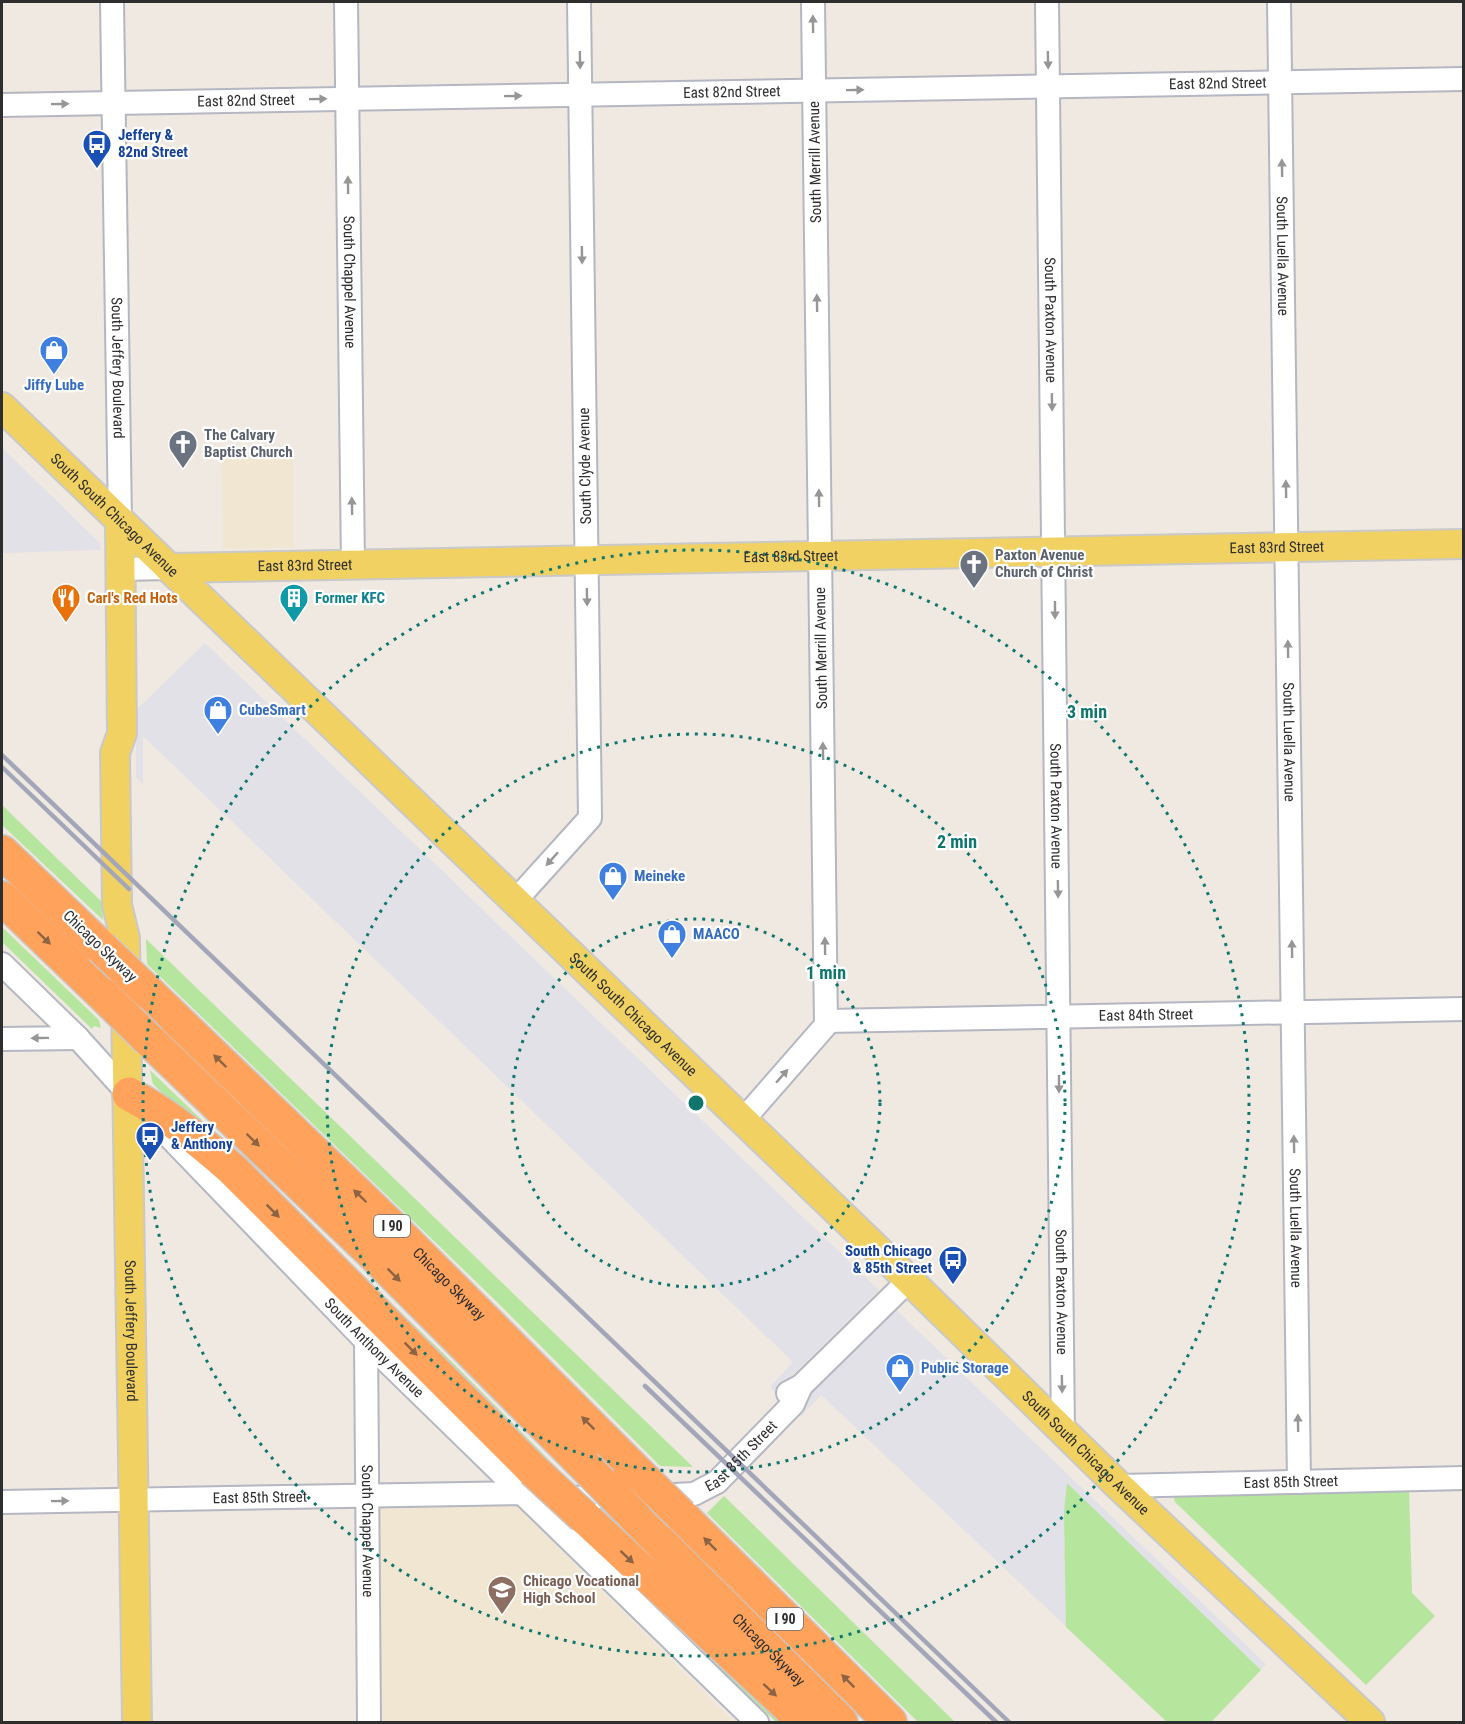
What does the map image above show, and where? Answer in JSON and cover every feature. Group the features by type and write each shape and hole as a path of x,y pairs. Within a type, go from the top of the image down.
{"highway":[{"name":"Chicago Skyway","path":"2,852 113,943 149,993 393,1227 890,1722"},
{"name":"Chicago Skyway","path":"2,898 374,1256 841,1722"},
{"path":"129,1094 162,1112 188,1130 232,1170 526,1482 584,1517 805,1722"}],"main road":[{"name":"South South Chicago Avenue","path":"2,407 909,1280 1119,1486 1370,1722"},
{"name":"South Jeffery Boulevard","path":"120,521 122,733 129,753 133,907 113,943 129,1094 136,1722"},
{"name":"East 83rd Street","path":"169,568 1464,544"}],"street":[{"name":"South Jeffery Boulevard","path":"112,2 120,521"},
{"name":"South Chappel Avenue","path":"346,2 353,565"},
{"name":"South Clyde Avenue","path":"515,900 590,818 579,2"},
{"name":"South Merrill Avenue","path":"813,2 826,1021"},
{"name":"South Paxton Avenue","path":"1047,2 1055,552 1063,1432"},
{"name":"South Luella Avenue","path":"1279,2 1299,1482"},
{"name":"East 82nd Street","path":"2,105 1464,79"},
{"name":"East 83rd Street","path":"121,569 169,568"},
{"name":"South Anthony Avenue","path":"2,964 78,1038 366,1341 526,1482 757,1722"},
{"name":"East 84th Street","path":"826,1021 1464,1009"},
{"path":"743,1120 826,1025 826,1021"},
{"path":"2,1039 78,1038"},
{"name":"East 85th Street","path":"2,1502 367,1497 526,1482 531,1486 695,1478 708,1470 784,1395 801,1386 909,1280"},
{"name":"South Chappel Avenue","path":"366,1341 369,1722"},
{"name":"East 85th Street","path":"1119,1486 1464,1478"}],"shaded area":[{"path":"2,448 100,543 101,550 2,553"},
{"path":"293,449 294,547 223,549 222,450"},
{"path":"205,643 879,1290 775,1392 770,1387 793,1362 143,736 143,785 136,778 136,710"},
{"path":"893,1307 1266,1664 1211,1722 1167,1722 821,1395 801,1416 795,1411 818,1387 824,1377"},
{"name":"Chicago Vocational High School","path":"516,1505 734,1722 380,1722 376,1507"}],"green space":[{"path":"2,805 102,902 103,920 2,825"},
{"path":"2,927 99,1020 101,1028 94,1026 92,1029 2,942"},
{"path":"146,939 693,1467 660,1466 495,1300 147,964"},
{"path":"150,1070 444,1354 558,1469 547,1469 153,1084"},
{"path":"1067,1483 1261,1670 1211,1722 1167,1722 1066,1627 1064,1511"},
{"path":"1409,1487 1412,1593 1435,1616 1366,1685 1175,1502 1173,1496"},
{"path":"724,1496 955,1722 918,1722 707,1513"},
{"path":"567,1524 792,1722 776,1722"}],"railway":[{"path":"2,755 1009,1722"},
{"path":"3,768 129,889"},
{"path":"645,1386 996,1722"}],"place":[{"name":"Jeffery & 82nd Street","path":"97,170"},
{"name":"Jiffy Lube","path":"54,376"},
{"name":"The Calvary Baptist Church","path":"183,470"},
{"name":"Paxton Avenue Church of Christ","path":"974,590"},
{"name":"Carl's Red Hots","path":"66,624"},
{"name":"Former KFC","path":"294,624"},
{"name":"CubeSmart","path":"218,736"},
{"name":"Meineke","path":"613,902"},
{"name":"MAACO","path":"672,960"},
{"name":"Jeffery & Anthony","path":"150,1162"},
{"name":"South Chicago & 85th Street","path":"953,1286"},
{"name":"Public Storage","path":"900,1394"},
{"name":"Chicago Vocational High School","path":"502,1616"}]}
